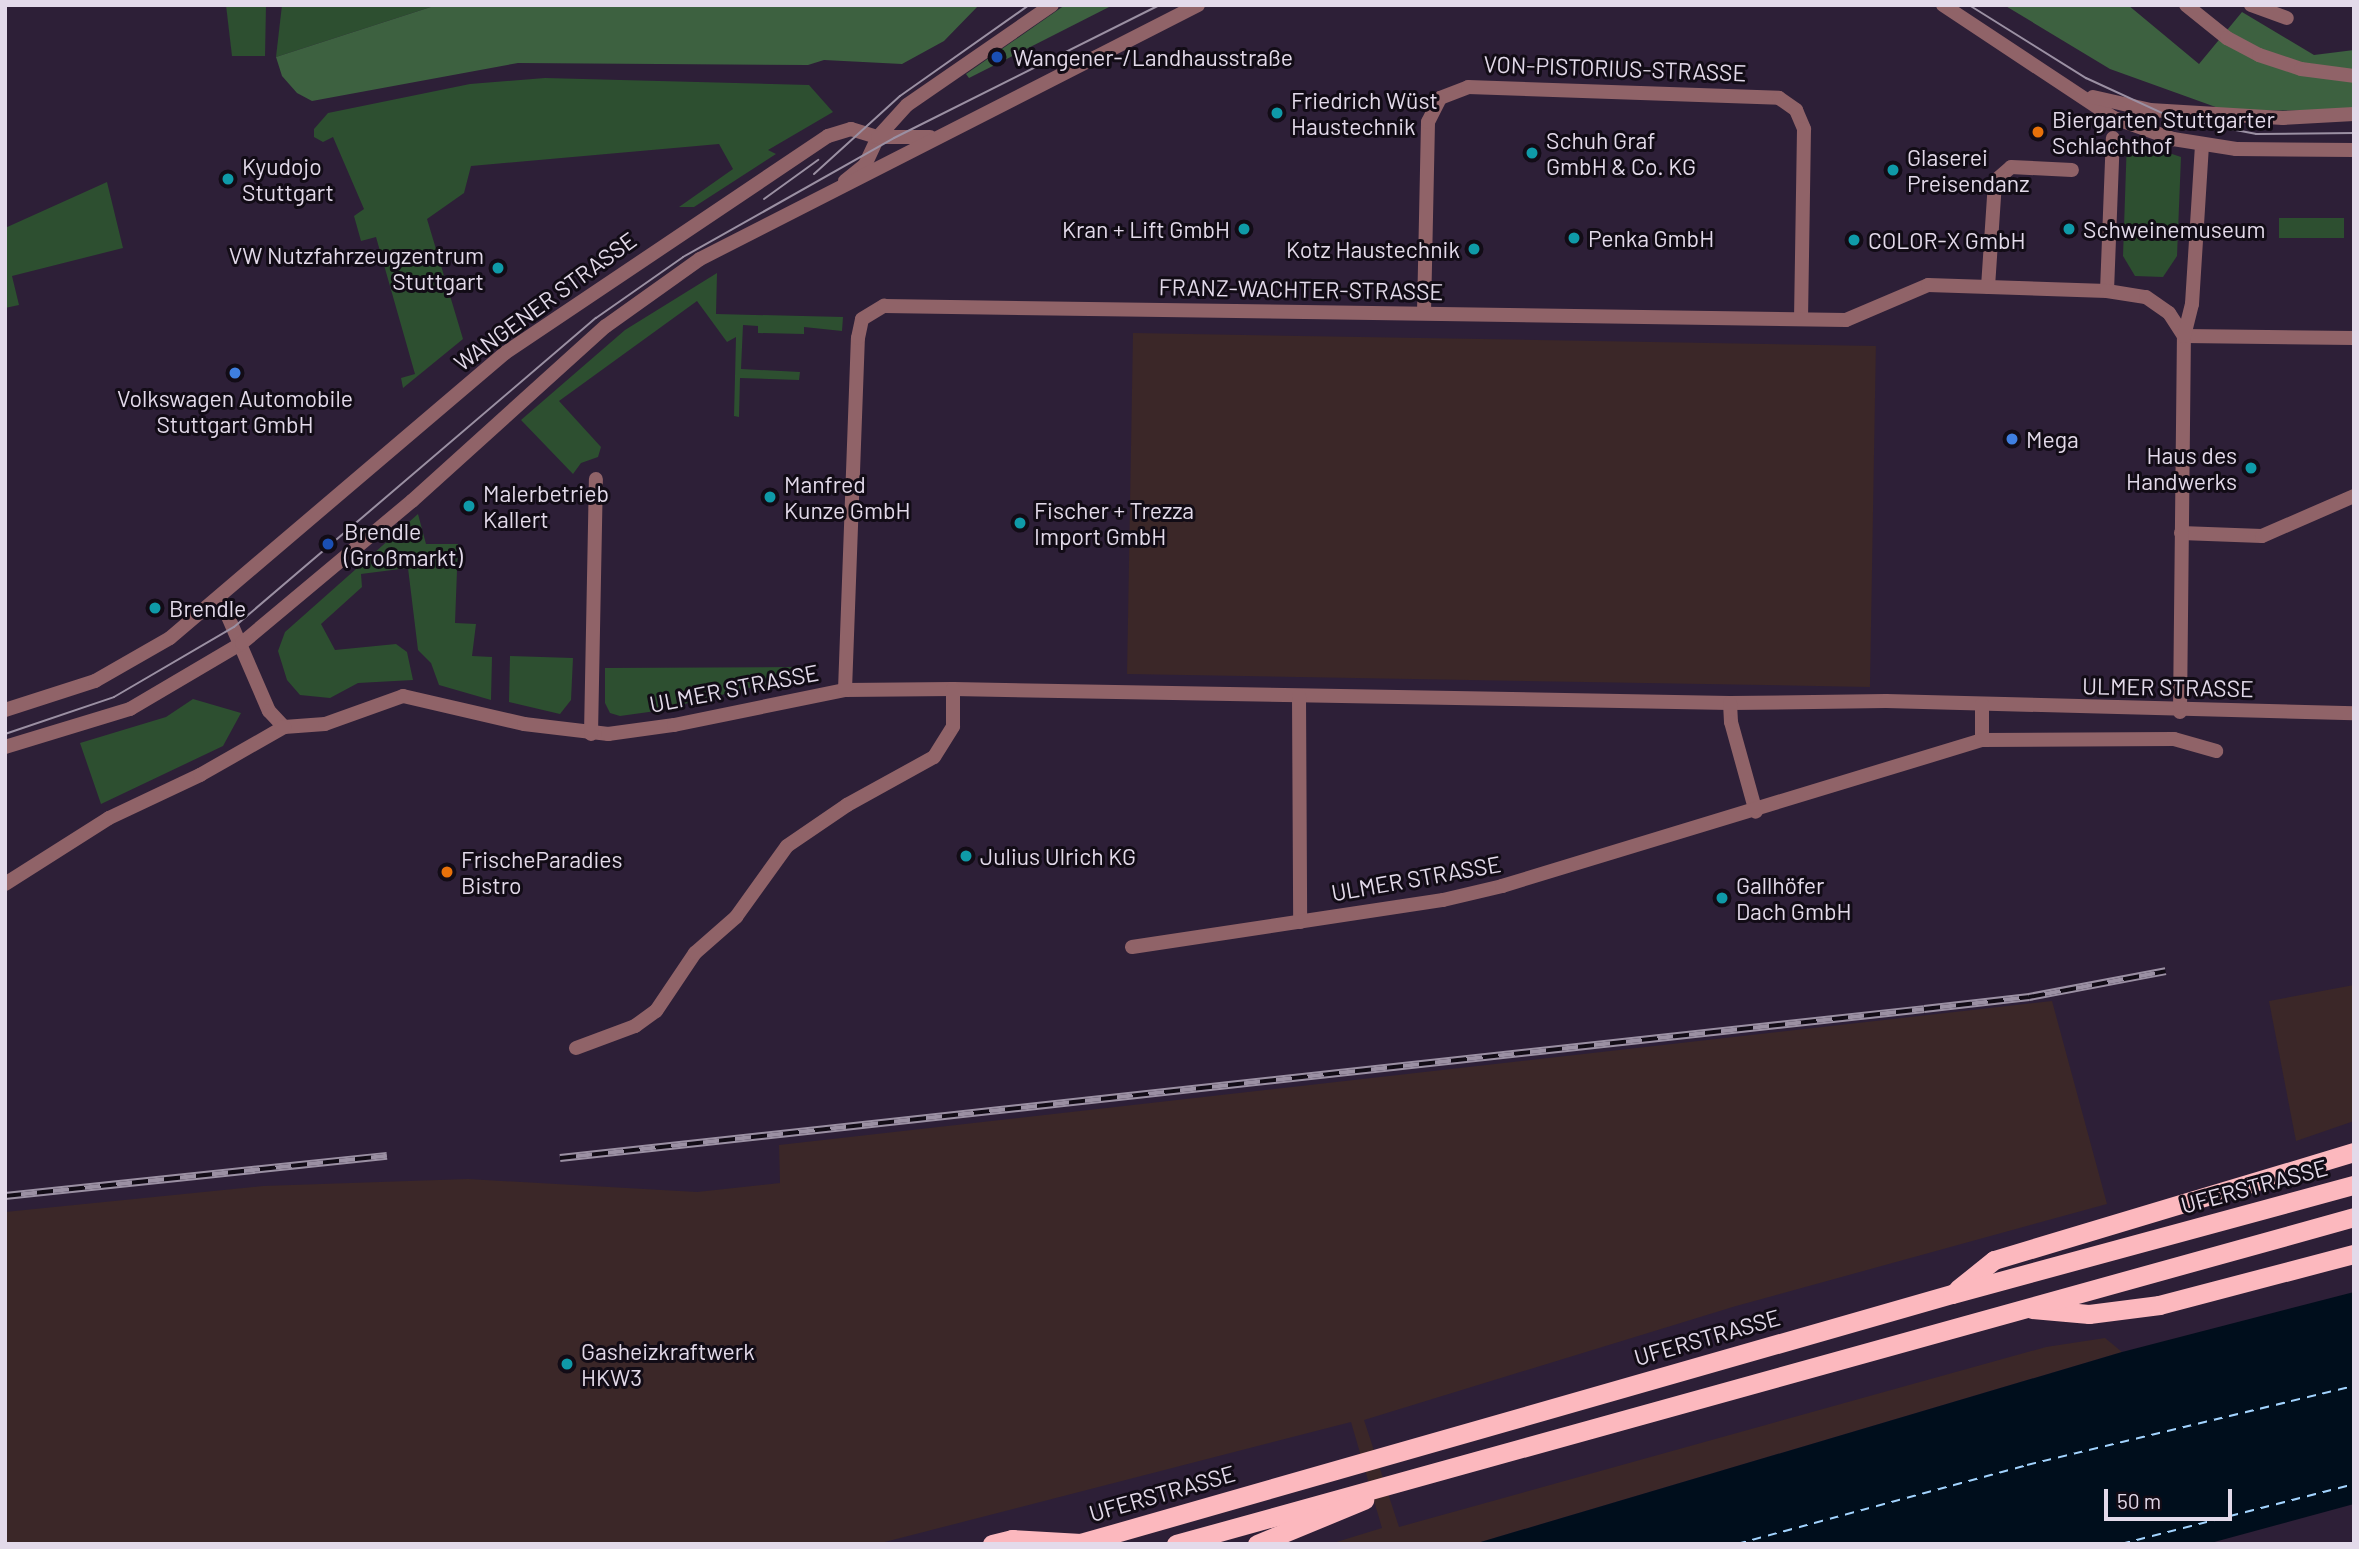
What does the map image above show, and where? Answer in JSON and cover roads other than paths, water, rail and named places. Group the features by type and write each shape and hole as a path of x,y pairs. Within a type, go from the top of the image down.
{"highway":[{"path":"1952,1293 1994,1260 2354,1152"},
{"name":"UFERSTRASSE","path":"992,1544 1012,1539 1079,1543 1952,1293 2354,1185"},
{"path":"1176,1544 2017,1308 2354,1217"},
{"path":"2017,1308 2089,1314 2159,1305 2354,1254"},
{"path":"1257,1544 1409,1479"}],"street":[{"path":"842,185 865,165 878,137 907,105 1052,5"},
{"name":"WANGENER STRASSE","path":"242,643 372,536 606,326 700,259 1198,5"},
{"path":"1943,5 2114,118 2202,145 2354,150"},
{"path":"2186,5 2227,38 2259,55 2301,69 2354,76"},
{"path":"2251,5 2287,18"},
{"name":"VON-PISTORIUS-STRASSE","path":"1424,313 1428,122 1440,97 1468,87 1779,98 1796,110 1804,129 1801,319"},
{"path":"2071,90 2117,106 2151,110 2283,118 2354,114"},
{"name":"WANGENER STRASSE","path":"220,598 473,379 548,323 828,136 851,129 878,137 938,136"},
{"path":"2107,291 2113,138"},
{"path":"2180,712 2184,335 2192,304 2202,145"},
{"path":"1988,287 1995,181 2011,167 2073,170"},
{"name":"FRANZ-WACHTER-STRASSE","path":"845,690 862,319 884,306 1846,320 1928,285 2107,291 2146,297 2169,313 2184,335"},
{"path":"2184,335 2354,338"},
{"path":"591,734 596,479"},
{"path":"2181,533 2262,536 2354,496"},
{"path":"5,710 51,698 133,662 220,598 242,643 269,711 284,727 209,770 109,818 5,884"},
{"path":"5,747 130,709 191,677 242,643"},
{"path":"576,1048 635,1026 656,1011 695,953 736,917 787,846 847,805 934,757 953,726 953,689"},
{"name":"ULMER STRASSE","path":"284,727 325,724 403,696 591,734 674,725 845,690 953,689 1731,703 1982,704 2180,712 2354,713"},
{"name":"ULMER STRASSE","path":"1299,695 1300,922 1443,900 1502,886 1756,812 1982,740 2174,739 2216,751"},
{"path":"1731,703 1731,722 1756,812"},
{"path":"1982,704 1982,740"},
{"path":"1132,947 1300,922"}],"water":[{"path":"2354,1292 2354,1504 2207,1544 1474,1544 2122,1352"}],"tram line":[{"path":"814,174 900,96 1029,5"},
{"path":"5,734 114,697 234,627 596,318 683,257 894,138 1160,5"},
{"path":"1969,5 2086,78 2173,118 2256,134 2354,133"},
{"path":"764,199 818,160"}],"railway":[{"path":"560,1158 2029,997 2166,971"},
{"path":"5,1196 387,1156"}],"place":[{"name":"Wangener-/Landhausstraße","path":"997,57"},
{"name":"Friedrich Wüst Haustechnik","path":"1277,113"},
{"name":"Biergarten Stuttgarter Schlachthof","path":"2038,132"},
{"name":"Schuh Graf GmbH & Co. KG","path":"1532,153"},
{"name":"Glaserei Preisendanz","path":"1893,170"},
{"name":"Kyudojo Stuttgart","path":"228,179"},
{"name":"Kran + Lift GmbH","path":"1244,229"},
{"name":"Schweinemuseum","path":"2069,229"},
{"name":"Penka GmbH","path":"1574,238"},
{"name":"COLOR-X GmbH","path":"1854,240"},
{"name":"Kotz Haustechnik","path":"1474,249"},
{"name":"VW Nutzfahrzeugzentrum Stuttgart","path":"498,268"},
{"name":"Volkswagen Automobile Stuttgart GmbH","path":"235,373"},
{"name":"Mega","path":"2012,439"},
{"name":"Haus des Handwerks","path":"2251,468"},
{"name":"Manfred Kunze GmbH","path":"770,497"},
{"name":"Malerbetrieb Kallert","path":"469,506"},
{"name":"Fischer + Trezza Import GmbH","path":"1020,523"},
{"name":"Brendle (Großmarkt)","path":"328,544"},
{"name":"Brendle","path":"155,608"},
{"name":"Julius Ulrich KG","path":"966,856"},
{"name":"FrischeParadies Bistro","path":"447,872"},
{"name":"Gallhöfer Dach GmbH","path":"1722,898"},
{"name":"Gasheizkraftwerk HKW3","path":"567,1364"}]}
